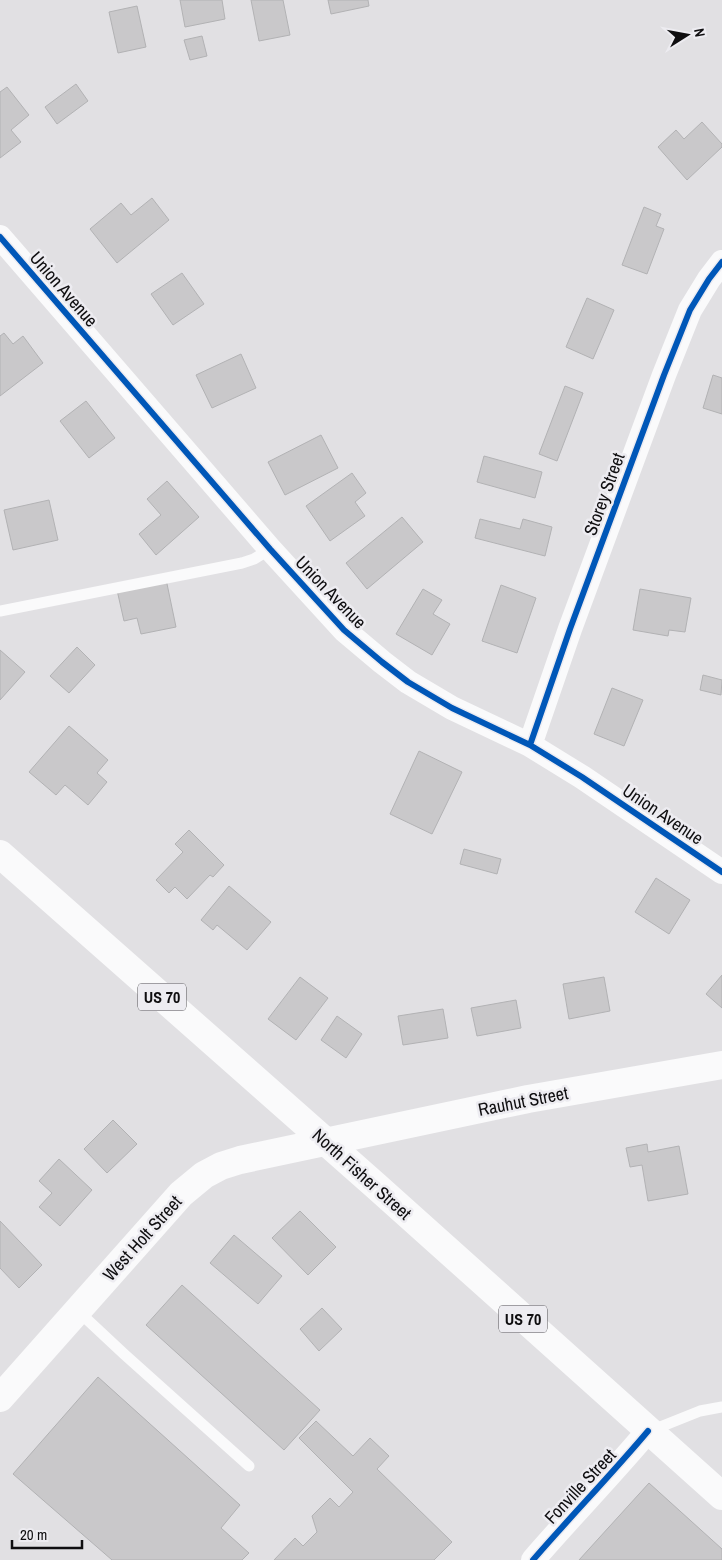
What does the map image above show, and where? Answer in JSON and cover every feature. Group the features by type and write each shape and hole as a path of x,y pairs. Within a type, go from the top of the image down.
{"main road":[{"name":"North Fisher Street","path":"0,854 722,1496"},
{"name":"Rauhut Street","path":"325,1141 528,1100 722,1065"},
{"name":"West Holt Street","path":"0,1398 181,1194 204,1175 221,1166 240,1160 325,1141"}],"street":[{"name":"Union Avenue","path":"0,237 270,549 344,630 408,682 452,708 530,745 582,777 722,872"},
{"name":"Storey Street","path":"530,745 570,629 664,375 690,310 722,262"},
{"name":"Fonville Street","path":"533,1560 572,1515 619,1466 648,1431"}],"lane":[{"path":"0,611 242,563 254,559 270,549"},
{"path":"78,1311 250,1466"},
{"path":"648,1431 700,1411 722,1407"}],"building":[{"path":"180,0 222,0 225,19 185,27"},
{"path":"251,0 283,0 290,35 259,41"},
{"path":"328,0 368,0 369,6 331,14"},
{"path":"137,6 146,47 118,53 109,12"},
{"path":"202,36 207,56 190,60 184,40"},
{"path":"76,84 88,101 57,124 45,107"},
{"path":"7,87 29,115 11,130 21,142 0,158 0,92"},
{"path":"702,122 722,144 722,147 687,180 658,147 676,130 684,139"},
{"path":"152,198 169,220 117,263 90,229 121,203 131,215"},
{"path":"644,207 661,214 656,226 664,229 647,274 622,265"},
{"path":"182,273 204,304 173,325 151,294"},
{"path":"587,298 614,310 593,359 566,347"},
{"path":"4,333 13,344 23,336 43,363 0,396 0,336"},
{"path":"241,354 256,388 212,408 196,375"},
{"path":"713,375 722,378 722,414 703,408"},
{"path":"565,386 583,393 557,461 539,454"},
{"path":"86,401 115,438 89,458 60,421"},
{"path":"321,435 338,468 285,495 268,462"},
{"path":"484,456 542,472 535,498 477,482"},
{"path":"352,473 366,493 355,502 365,516 330,541 306,506"},
{"path":"167,481 199,517 156,555 139,534 161,515 147,499"},
{"path":"49,500 58,540 13,550 4,510"},
{"path":"402,517 423,542 367,589 346,563"},
{"path":"480,519 520,529 523,519 552,527 545,556 475,538"},
{"path":"166,579 176,627 141,634 137,618 124,621 117,590"},
{"path":"501,585 536,598 517,653 482,641"},
{"path":"423,589 442,600 433,614 450,624 432,655 396,634"},
{"path":"640,589 691,598 685,632 669,630 668,636 633,630"},
{"path":"77,647 95,665 69,693 50,676"},
{"path":"0,650 25,672 0,700"},
{"path":"703,675 722,680 721,695 700,690"},
{"path":"612,688 643,700 624,746 594,734"},
{"path":"69,726 108,760 97,773 107,782 88,805 65,785 56,795 29,772"},
{"path":"419,751 462,772 432,834 390,814"},
{"path":"189,830 224,865 213,877 210,875 187,899 175,887 169,893 156,880 183,852 175,844"},
{"path":"464,849 501,859 497,874 460,864"},
{"path":"656,878 690,900 669,934 635,912"},
{"path":"229,886 271,922 247,950 217,925 213,930 201,920"},
{"path":"722,975 722,1008 706,994"},
{"path":"300,977 328,998 296,1040 268,1019"},
{"path":"604,977 610,1011 569,1019 563,984"},
{"path":"516,1000 521,1028 477,1036 471,1008"},
{"path":"443,1009 448,1038 403,1045 398,1016"},
{"path":"337,1016 362,1034 346,1058 321,1040"},
{"path":"113,1120 137,1144 107,1173 84,1149"},
{"path":"647,1144 648,1152 679,1146 688,1194 648,1201 642,1165 630,1167 626,1148"},
{"path":"59,1159 92,1190 60,1226 39,1207 52,1193 39,1181"},
{"path":"300,1211 336,1247 308,1275 272,1238"},
{"path":"0,1221 42,1265 19,1288 0,1268"},
{"path":"234,1235 282,1276 258,1304 210,1263"},
{"path":"182,1285 320,1410 284,1450 146,1325"},
{"path":"322,1308 342,1329 319,1351 300,1329"},
{"path":"98,1377 240,1505 221,1528 249,1553 242,1560 112,1560 13,1474"},
{"path":"316,1421 353,1456 370,1438 389,1456 377,1469 452,1542 434,1560 274,1560 295,1538 303,1546 317,1532 312,1516 330,1498 339,1507 353,1492 299,1438"},
{"path":"649,1483 722,1549 722,1560 579,1560"}],"cycle path":[{"path":"0,237 270,549 344,630 408,682 452,708 530,745 582,777 722,872"},
{"path":"530,745 570,629 664,375 690,310 722,262"},
{"path":"533,1560 648,1431"}]}
